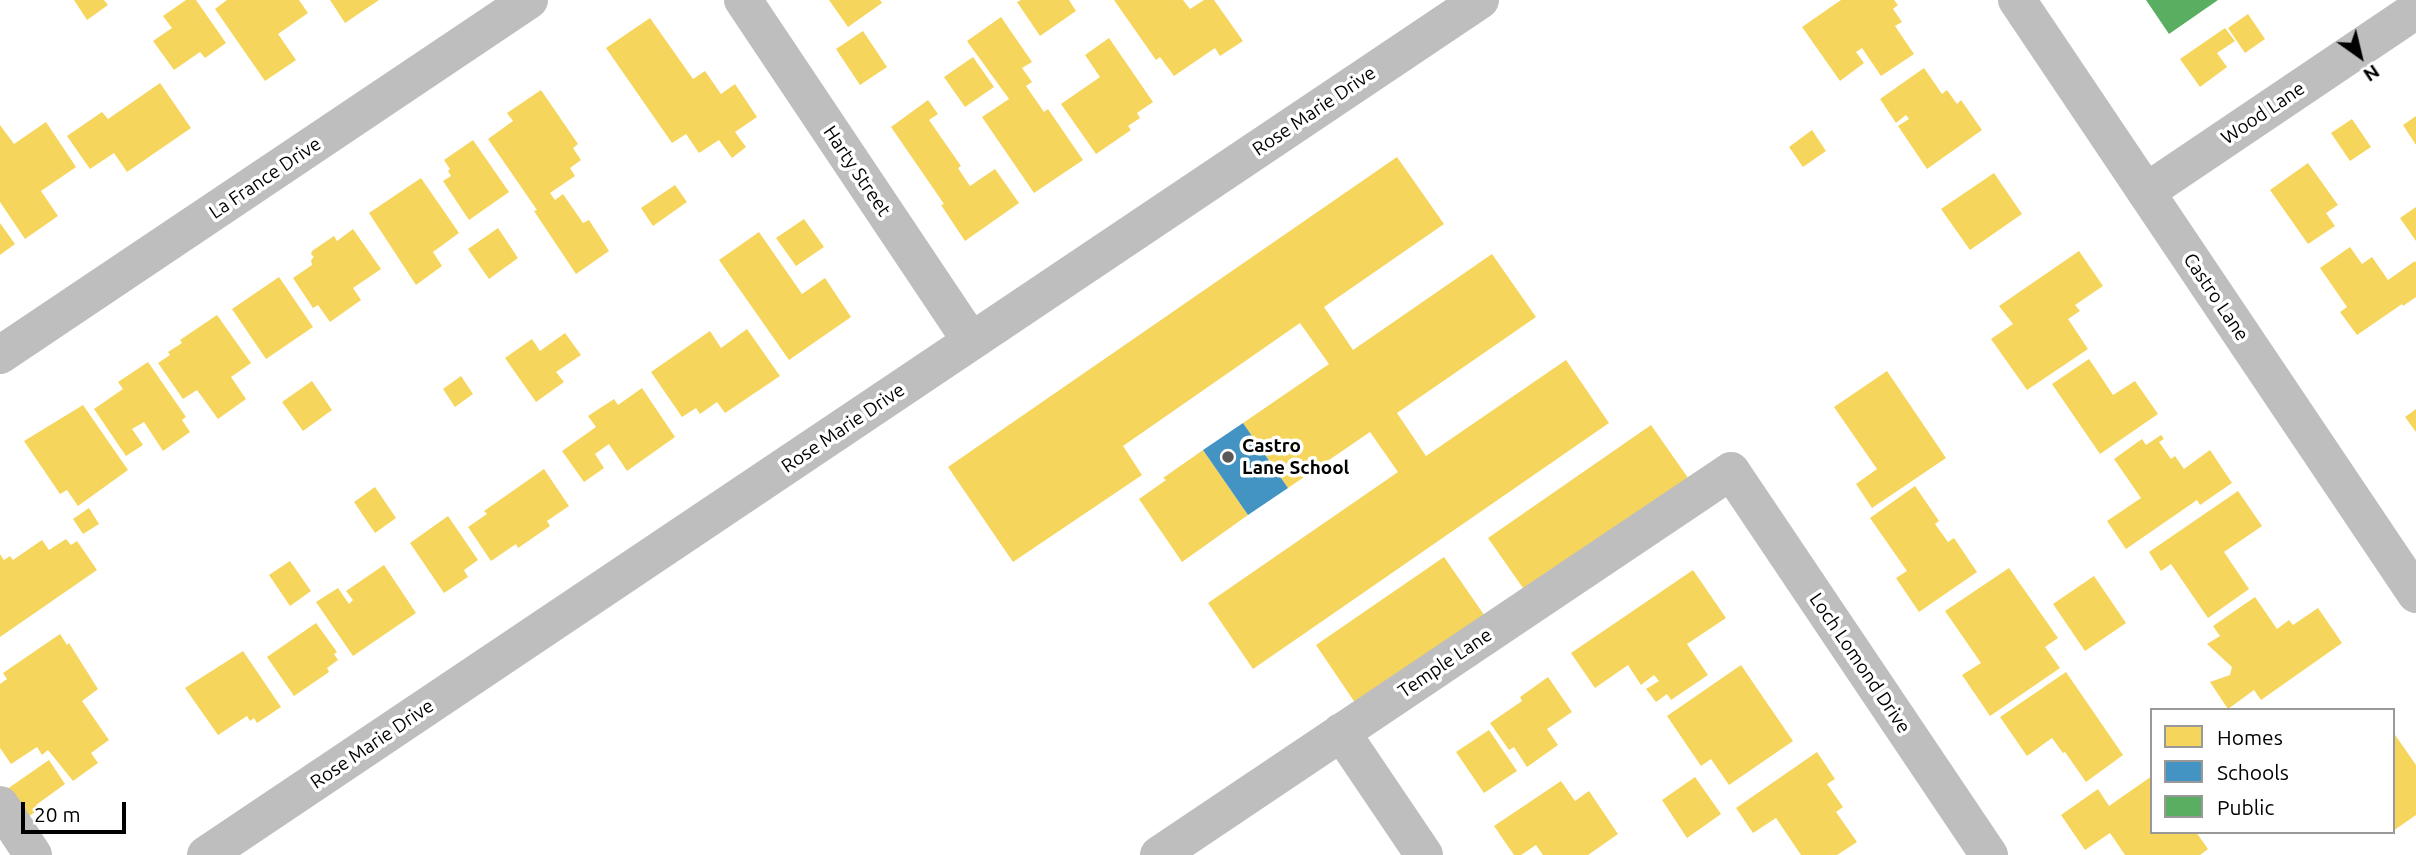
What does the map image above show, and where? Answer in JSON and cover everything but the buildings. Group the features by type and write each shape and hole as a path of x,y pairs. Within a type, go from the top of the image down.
{"street":[{"name":"La France Drive","path":"0,355 529,0"},
{"name":"Harty Street","path":"743,0 971,341"},
{"name":"Rose Marie Drive","path":"206,855 1479,0"},
{"name":"Castro Lane","path":"2017,0 2416,594"},
{"name":"Wood Lane","path":"2146,192 2416,10"},
{"name":"Temple Lane","path":"1159,855 1731,471"},
{"name":"Loch Lomond Drive","path":"1731,471 1989,855"},
{"path":"1342,732 1424,855"},
{"path":"0,805 33,855"}],"place":[{"name":"Castro Lane School","path":"1228,457"}]}
